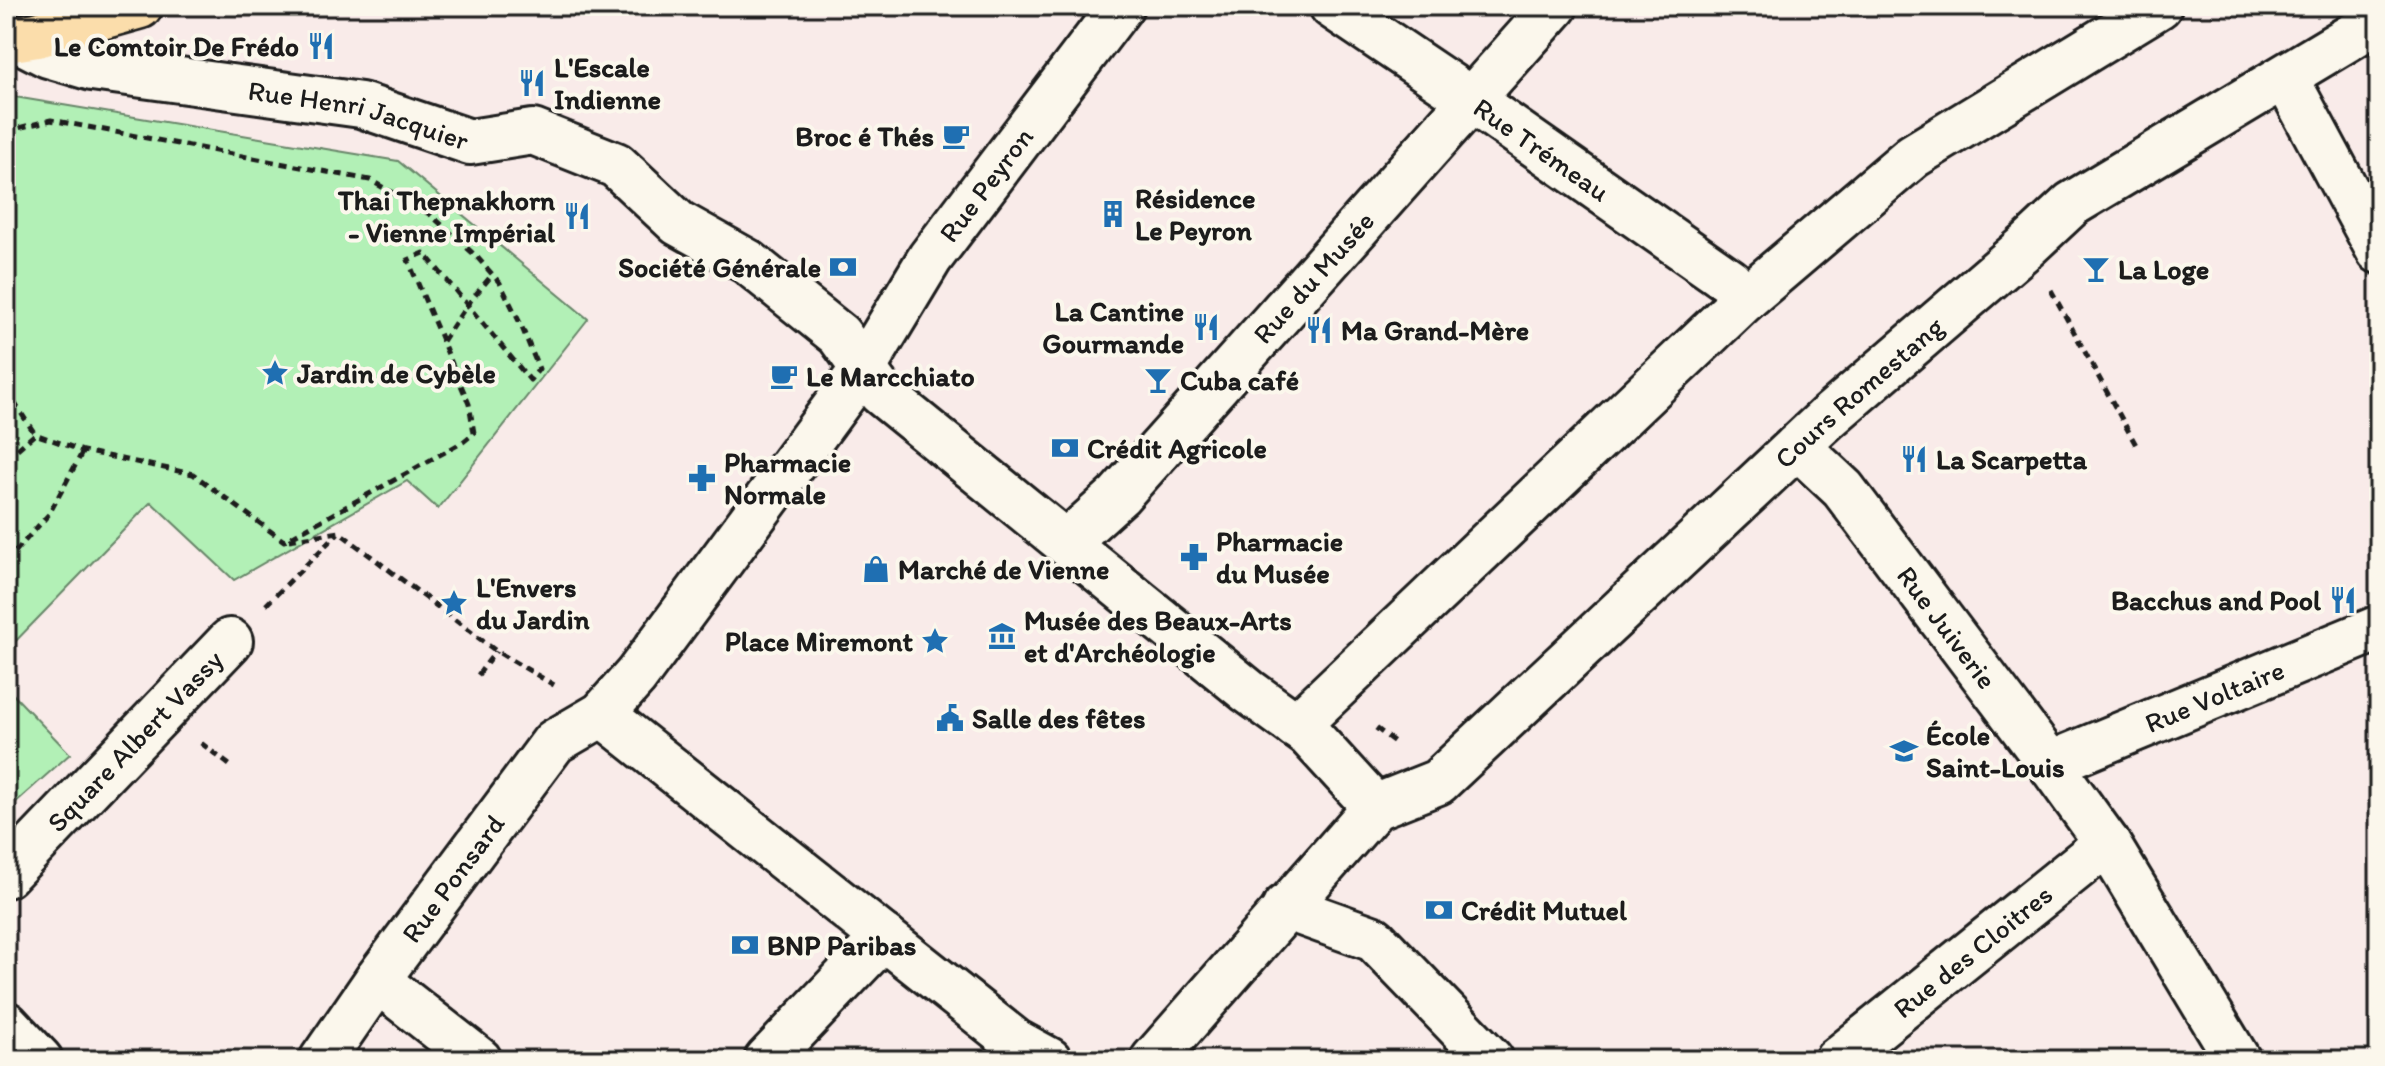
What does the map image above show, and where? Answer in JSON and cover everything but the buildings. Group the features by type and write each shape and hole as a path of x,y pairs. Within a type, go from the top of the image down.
{"main road":[{"path":"11,39 37,35 140,6"}],"street":[{"name":"Rue Peyron","path":"863,369 930,258 1121,6"},
{"name":"Rue Trémeau","path":"1332,6 1730,281 1745,299"},
{"name":"Rue du Musée","path":"1067,542 1119,495 1555,6"},
{"path":"1296,726 1745,299 1913,156 2159,6"},
{"name":"Cours Romestang","path":"1375,807 1438,782 1797,446 2072,204 2379,20"},
{"name":"Rue Henri Jacquier","path":"11,39 48,55 92,68 361,105 470,142 533,132 616,165 678,223 748,262 839,335 863,369"},
{"path":"2286,78 2379,251"},
{"path":"1049,1060 1016,1042 602,714 636,676 863,369 881,393 1248,691 1309,735 1375,807 1153,1060"},
{"name":"Rue Juiverie","path":"1797,446 1843,489 2107,843 2238,1060"},
{"name":"Rue Voltaire","path":"2050,764 2379,628"},
{"name":"Square Albert Vassy","path":"6,875 230,641"},
{"name":"Rue Ponsard","path":"322,1060 377,980 554,742 602,714"},
{"name":"Rue des Cloitres","path":"1837,1060 2107,843"},
{"path":"1285,907 1374,939 1491,1060"},
{"path":"767,1060 884,937"},
{"path":"377,980 479,1060"},
{"path":"6,1024 40,1060"}],"path":[{"path":"6,131 51,120 370,180 431,215 455,234 500,283 539,369 530,380 424,253 408,260 469,404 474,433 284,541"},
{"path":"2027,246 2029,307 2051,290 2136,445"},
{"path":"442,342 492,275"},
{"path":"6,390 35,434 83,451 193,474 284,541 339,532 496,651 573,696 554,742"},
{"path":"6,459 35,434"},
{"path":"6,562 49,514 83,451"},
{"path":"230,641 339,532"},
{"path":"478,675 496,651"},
{"path":"1370,723 1400,747"}],"green space":[{"name":"Jardin de Cybèle","path":"15,97 398,161 588,319 438,509 407,481 234,580 151,502 6,651 6,100"},
{"path":"6,687 70,754 6,811"}],"place":[{"name":"Le Comtoir De Frédo","path":"321,46"},
{"name":"L'Escale Indienne","path":"532,83"},
{"name":"Broc é Thés","path":"956,136"},
{"name":"Résidence Le Peyron","path":"1113,214"},
{"name":"Thai Thepnakhorn - Vienne Impérial","path":"577,216"},
{"name":"Société Générale","path":"843,267"},
{"name":"La Loge","path":"2096,269"},
{"name":"La Cantine Gourmande","path":"1206,327"},
{"name":"Ma Grand-Mère","path":"1319,330"},
{"name":"Jardin de Cybèle","path":"275,373"},
{"name":"Le Marcchiato","path":"784,376"},
{"name":"Cuba café","path":"1158,380"},
{"name":"Crédit Agricole","path":"1065,448"},
{"name":"La Scarpetta","path":"1914,459"},
{"name":"Pharmacie Normale","path":"702,478"},
{"name":"Pharmacie du Musée","path":"1194,557"},
{"name":"Marché de Vienne","path":"876,569"},
{"name":"Bacchus and Pool","path":"2343,600"},
{"name":"L'Envers du Jardin","path":"454,603"},
{"name":"Musée des Beaux-Arts et d'Archéologie","path":"1002,636"},
{"name":"Place Miremont","path":"935,641"},
{"name":"Salle des fêtes","path":"950,718"},
{"name":"École Saint-Louis","path":"1904,751"},
{"name":"Crédit Mutuel","path":"1439,910"},
{"name":"BNP Paribas","path":"745,945"}]}
